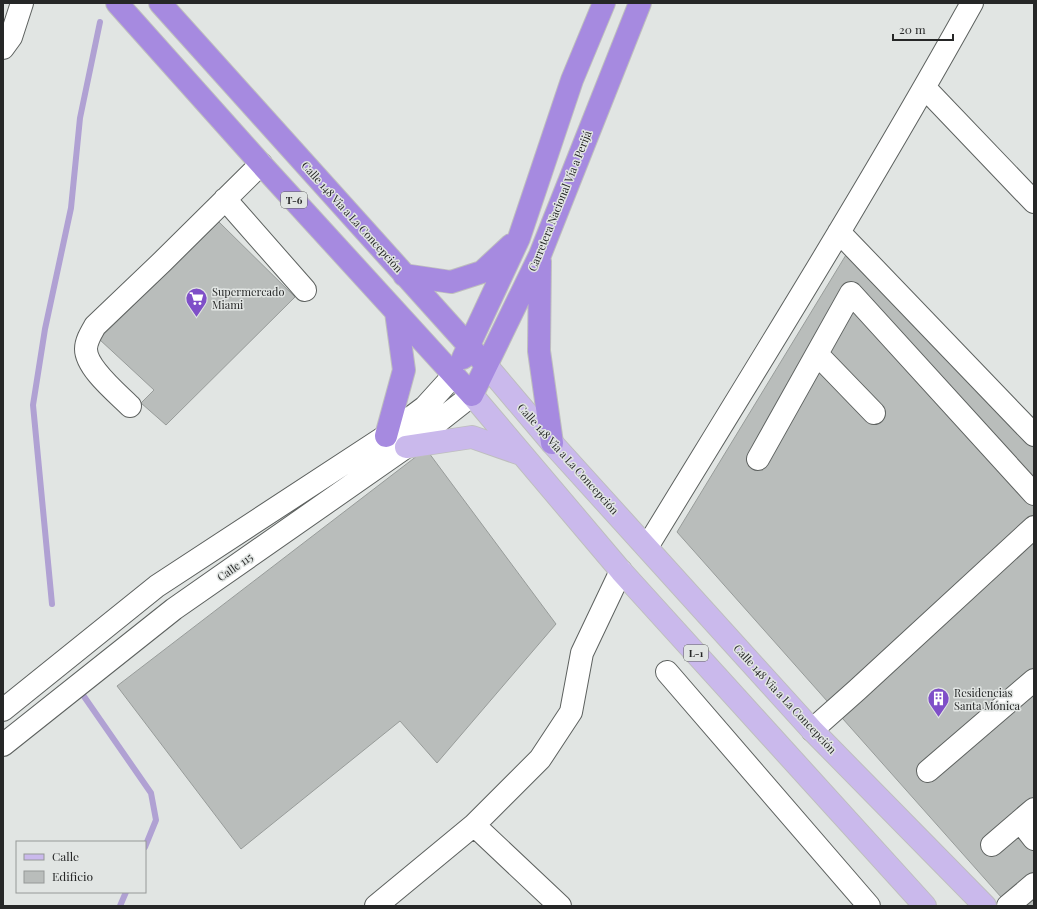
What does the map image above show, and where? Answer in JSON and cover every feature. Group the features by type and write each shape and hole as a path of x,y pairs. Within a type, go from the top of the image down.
{"highway":[{"name":"T-6","path":"117,3 261,164 472,395"},
{"name":"Calle 148 Via a La Concepción","path":"160,3 486,365"},
{"path":"454,375 519,238 572,80 604,3"},
{"name":"Carretera Nacional Vía a Perijá","path":"472,395 540,255 640,3"},
{"path":"404,275 451,282 476,274 482,272 519,238"},
{"path":"540,255 539,351 552,443"},
{"path":"386,436 404,370 396,312"}],"main road":[{"name":"Calle 148 Via a La Concepción","path":"486,365 552,443 812,730 985,906"},
{"name":"L-1","path":"472,395 622,571 925,906"},
{"path":"406,447 472,437 521,454"}],"street":[{"path":"3,48 11,37 22,3"},
{"path":"647,547 839,232 925,88 972,3"},
{"path":"925,88 1034,202"},
{"path":"130,406 101,376 89,360 86,349 89,337 95,326 261,164"},
{"path":"225,199 305,290"},
{"path":"839,232 1034,435"},
{"path":"758,459 851,293 1034,494"},
{"path":"817,354 874,413"},
{"path":"3,710 157,586 386,436 425,406 454,375"},
{"name":"Calle 115","path":"6,739 174,609 406,447 472,395"},
{"path":"812,730 1034,527"},
{"path":"376,906 474,825 540,759 571,712 582,653 622,571"},
{"path":"667,672 869,906"},
{"path":"928,771 1034,680"},
{"path":"992,845 1027,815 1034,839"},
{"path":"474,825 560,906"},
{"path":"1008,906 1034,884"}],"building":[{"name":"Supermercado Miami","path":"219,222 295,297 166,425 141,403 154,390 99,339"},
{"name":"Residencias Santa Mónica","path":"849,250 1034,445 1034,906 1009,906 677,532"},
{"path":"426,449 556,624 437,763 400,721 241,849 117,686"}],"waterway":[{"path":"52,604 33,405 45,329 71,208 80,118 100,22"},
{"path":"83,695 151,793 156,820 146,845"},
{"path":"120,906 126,893"}],"place":[{"name":"Supermercado Miami","path":"197,318"},
{"name":"Residencias Santa Mónica","path":"938,718"}]}
